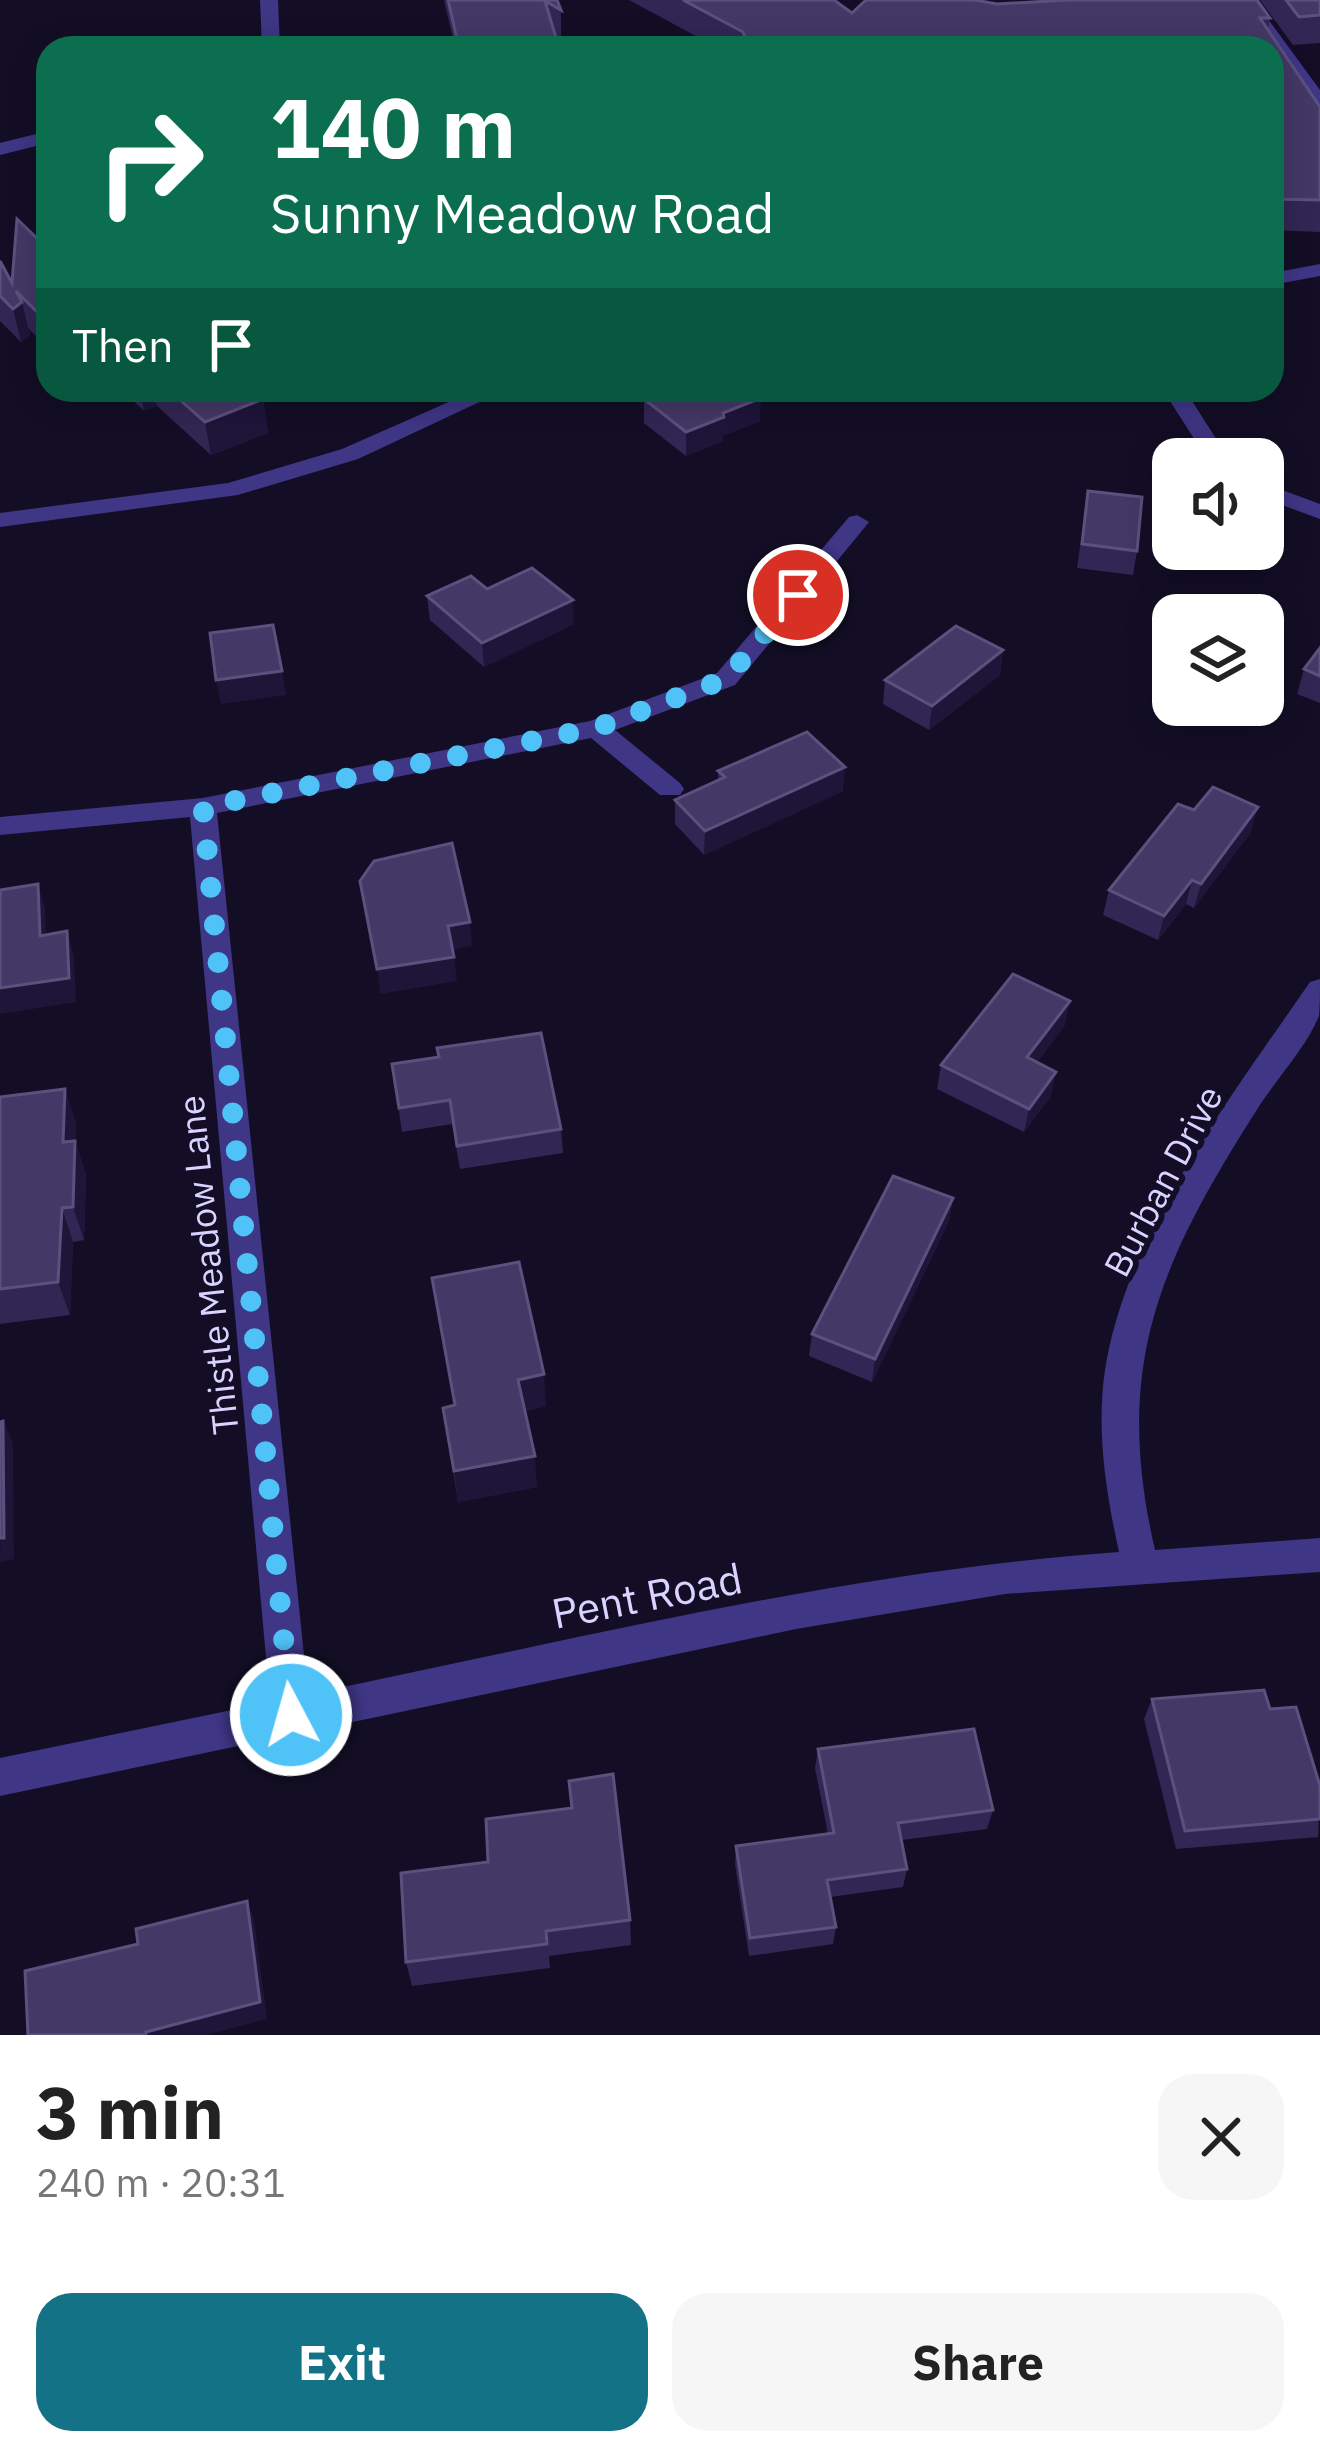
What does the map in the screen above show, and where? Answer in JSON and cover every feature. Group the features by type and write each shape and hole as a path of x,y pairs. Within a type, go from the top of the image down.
{"street":[{"path":"269,0 270,36"},
{"path":"1246,0 1272,36"},
{"path":"1284,53 1320,103"},
{"path":"0,149 36,140"},
{"path":"1284,277 1320,270"},
{"path":"0,520 230,490 350,454 467,402"},
{"path":"1182,402 1205,438"},
{"path":"1284,498 1320,512"},
{"path":"0,826 203,807 596,728 726,679 857,522"},
{"path":"596,728 670,789"},
{"name":"Thistle Meadow Lane","path":"203,807 291,1715"},
{"name":"Burban Drive","path":"1141,1568 1125,1502 1118,1421 1132,1325 1184,1210 1320,990"},
{"name":"Pent Road","path":"0,1778 796,1612 1006,1577 1320,1555"}],"building":[{"path":"448,0 557,0 561,10 545,1 555,36 456,36"},
{"path":"683,0 834,0 852,13 866,0 997,4 1257,0 1270,18 1260,18 1272,36 744,36"},
{"path":"1286,0 1320,0 1320,15 1299,17"},
{"path":"1284,54 1320,107 1320,200 1284,199"},
{"path":"17,219 36,237 36,311 16,291 22,302 13,309 0,296 0,261 12,283"},
{"path":"182,402 255,402 205,422"},
{"path":"648,402 751,402 723,413 724,417 686,432"},
{"path":"1088,491 1142,497 1137,551 1082,544"},
{"path":"532,568 573,600 482,643 427,596 471,576 487,589"},
{"path":"273,625 282,671 216,680 210,633"},
{"path":"956,626 1003,650 932,706 885,680"},
{"path":"1320,648 1320,676 1304,669"},
{"path":"807,732 845,767 705,831 675,800 725,777 718,771"},
{"path":"1213,787 1258,807 1201,884 1192,880 1164,916 1109,890 1178,804 1194,810"},
{"path":"452,843 470,922 448,926 454,957 377,969 360,881 374,861"},
{"path":"38,884 40,936 67,931 69,978 0,988 0,890"},
{"path":"1013,974 1070,1001 1027,1057 1056,1072 1029,1109 941,1065"},
{"path":"541,1033 561,1129 457,1146 450,1100 399,1108 392,1064 439,1057 437,1048"},
{"path":"65,1089 63,1142 75,1141 73,1207 62,1208 58,1282 0,1289 0,1097"},
{"path":"893,1176 953,1198 875,1359 812,1334"},
{"path":"519,1262 544,1374 518,1380 535,1456 454,1471 443,1408 455,1405 432,1278"},
{"path":"0,1422 4,1538 0,1538"},
{"path":"1264,1690 1270,1709 1296,1707 1320,1786 1320,1819 1185,1831 1152,1699"},
{"path":"974,1729 993,1810 898,1823 907,1869 827,1880 836,1927 750,1938 736,1846 834,1833 818,1749"},
{"path":"613,1774 630,1920 546,1931 547,1944 406,1962 401,1873 488,1862 486,1819 572,1808 569,1781"},
{"path":"247,1901 260,2002 146,2035 28,2035 25,1971 138,1944 136,1929"}],"route":[{"path":"291,1715 203,807 596,728 726,679 798,595"}]}
